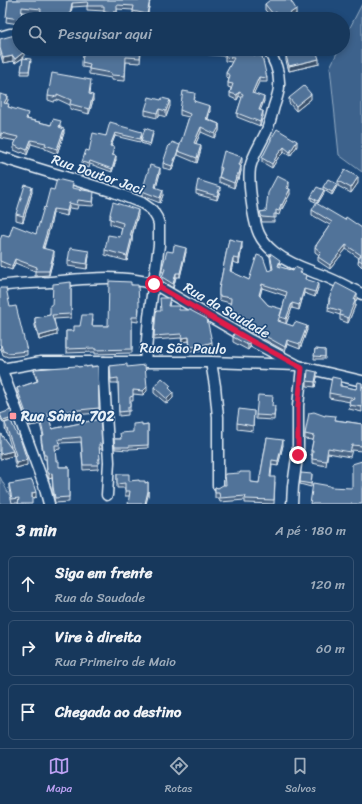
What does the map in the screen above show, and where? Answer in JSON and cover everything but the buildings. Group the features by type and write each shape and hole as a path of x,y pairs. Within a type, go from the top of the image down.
{"street":[{"path":"0,37 12,34"},
{"path":"272,56 277,68 279,86 268,127 258,146 250,168 249,182 258,233 263,242 271,250 288,261 362,294"},
{"name":"Rua Doutor Jaci","path":"0,156 114,192 142,203 152,210 157,218 159,245 149,317 145,362"},
{"name":"Rua da Saudade","path":"0,286 71,279 100,278 140,280 154,284 250,340 299,366"},
{"name":"Rua São Paulo","path":"1,367 41,362 211,362 299,366 362,381"},
{"path":"104,362 109,462 107,495"},
{"path":"211,362 216,389 218,417 218,486"},
{"path":"292,504 298,450 299,366"},
{"path":"1,367 44,485 49,504"}],"shaded area":[{"path":"362,4 362,172 339,155 330,67 336,56 350,56 350,27"},
{"path":"0,477 14,504 0,504"}],"place":[{"name":"Rua Sônia, 702","path":"13,416"}],"route":[{"path":"154,284 250,340 302,368 298,406 298,455"}]}
